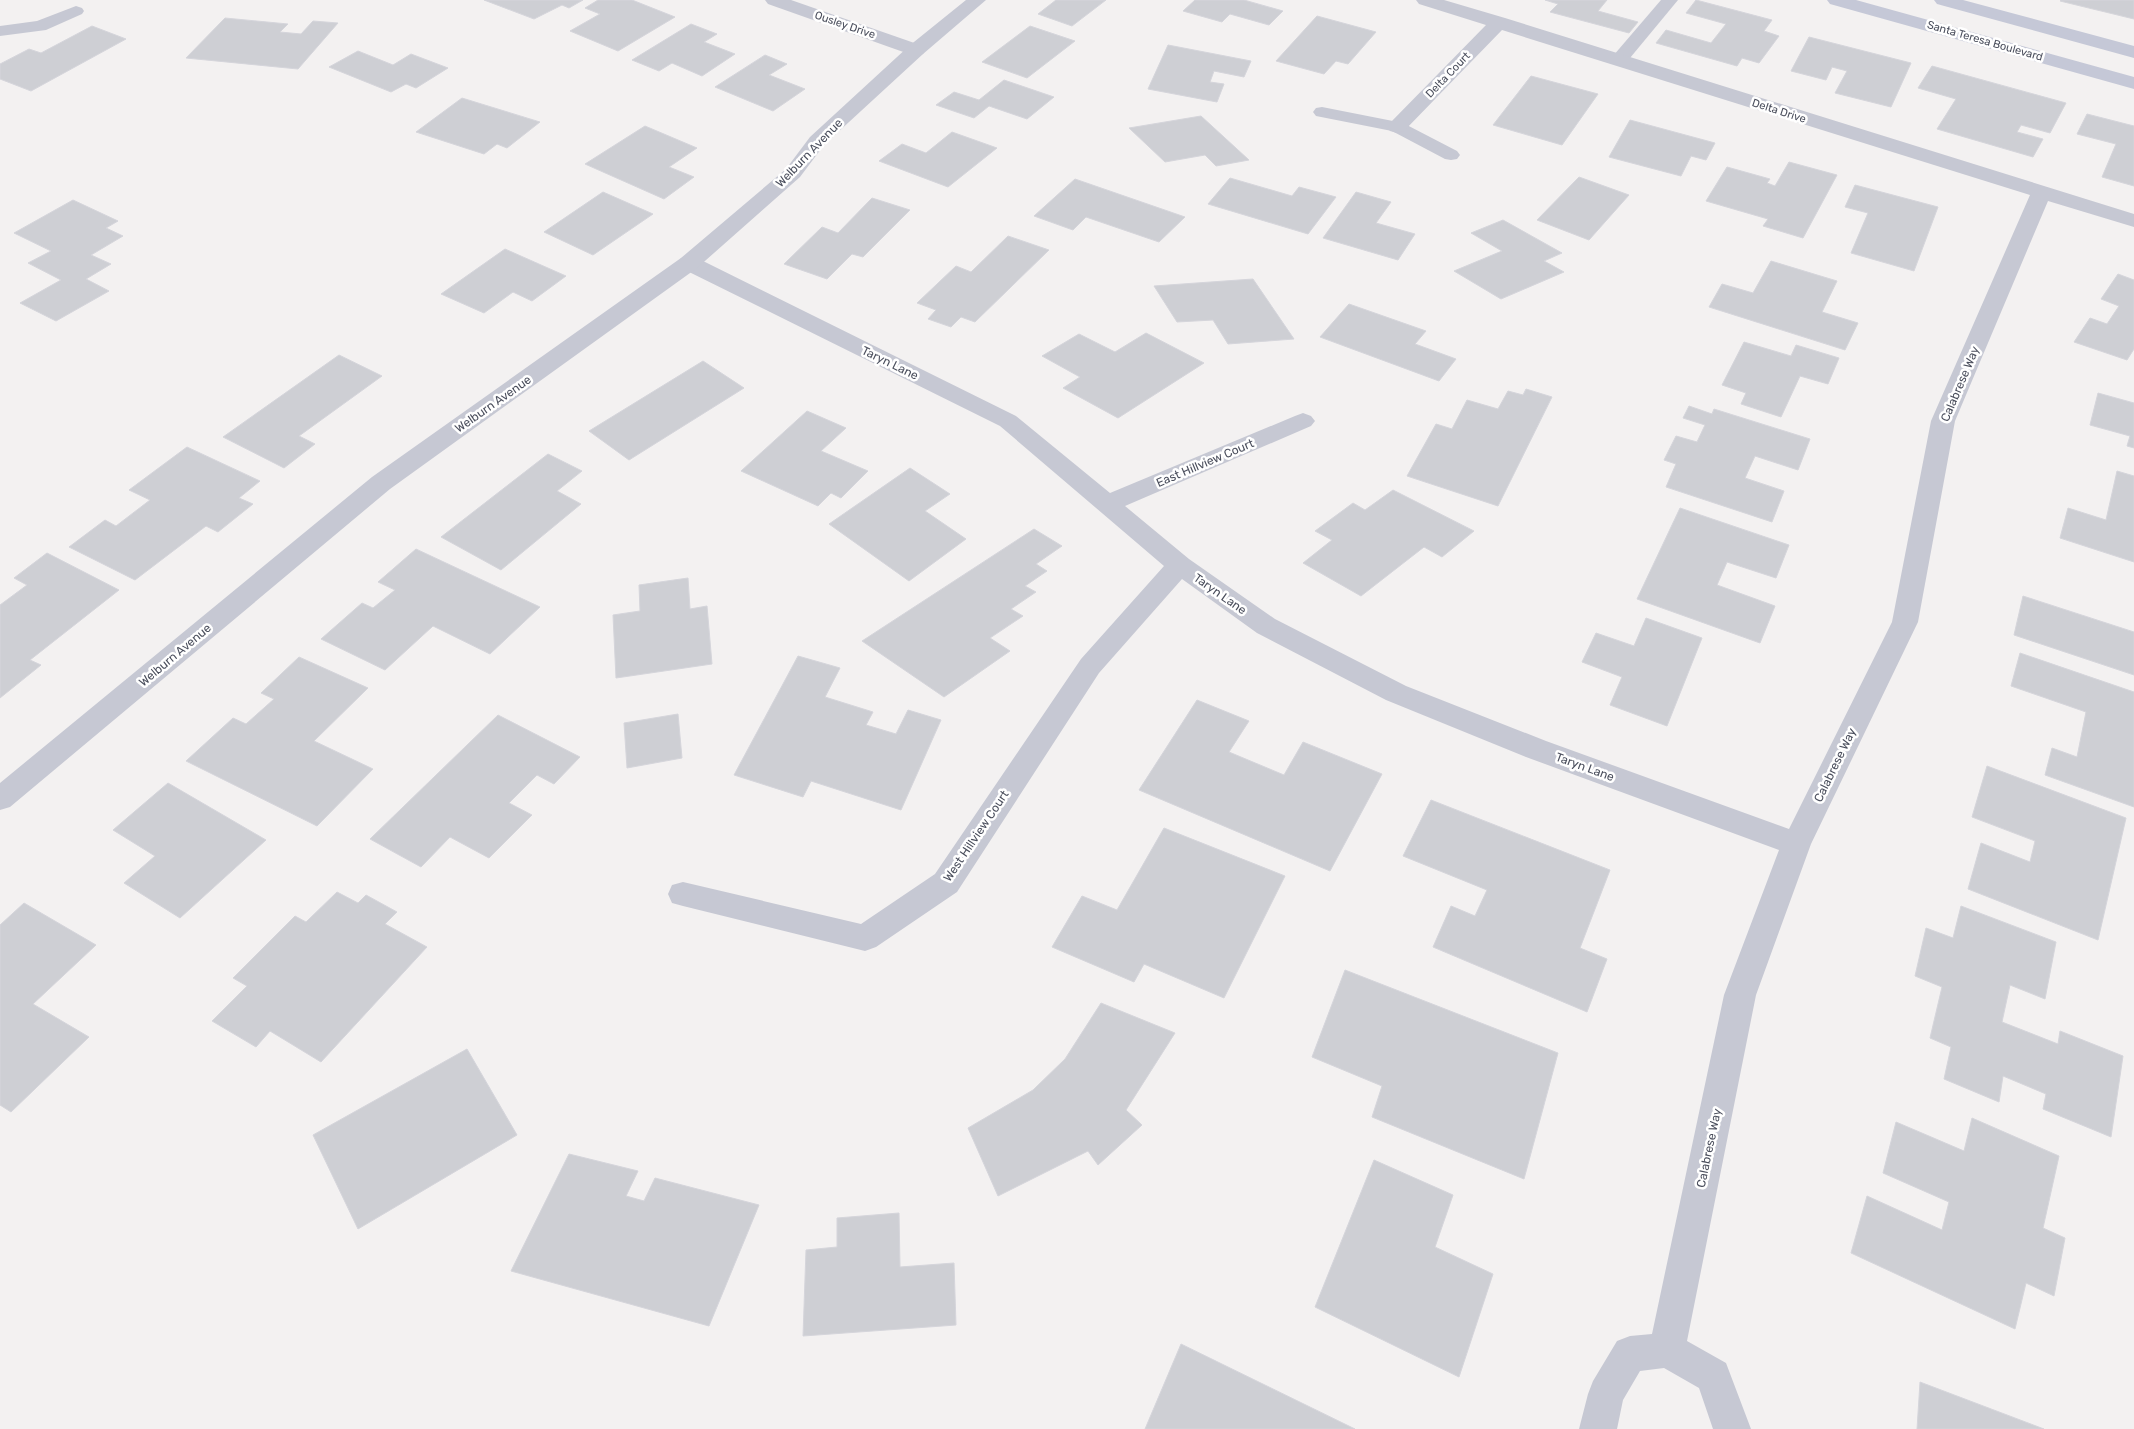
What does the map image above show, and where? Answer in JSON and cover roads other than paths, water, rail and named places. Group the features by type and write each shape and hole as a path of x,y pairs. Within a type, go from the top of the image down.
{"main road":[{"name":"Santa Teresa Boulevard","path":"1836,0 2134,83"},
{"path":"1943,0 2134,52"}],"street":[{"name":"Ousley Drive","path":"774,0 916,50"},
{"name":"Welburn Avenue","path":"0,799 381,483 689,263 793,174 817,141 916,50 977,0"},
{"name":"Delta Drive","path":"1425,0 2041,194 2134,221"},
{"name":"Delta Court","path":"1397,127 1499,22"},
{"name":"Calabrese Way","path":"1667,1350 1740,995 1796,844 1905,622 1943,421 2041,194"},
{"name":"Taryn Lane","path":"689,263 1008,421 1180,565 1266,626 1396,693 1536,749 1796,844"},
{"name":"East Hillview Court","path":"1106,504 1303,421"},
{"name":"West Hillview Court","path":"683,894 865,938 946,883 1090,666 1180,565"},
{"path":"1598,1429 1606,1394 1630,1354 1667,1350 1713,1376 1732,1429"}],"lane":[{"path":"1619,60 1670,0"},
{"path":"0,31 40,26 76,11"},
{"path":"1322,112 1397,127 1451,155"}]}
